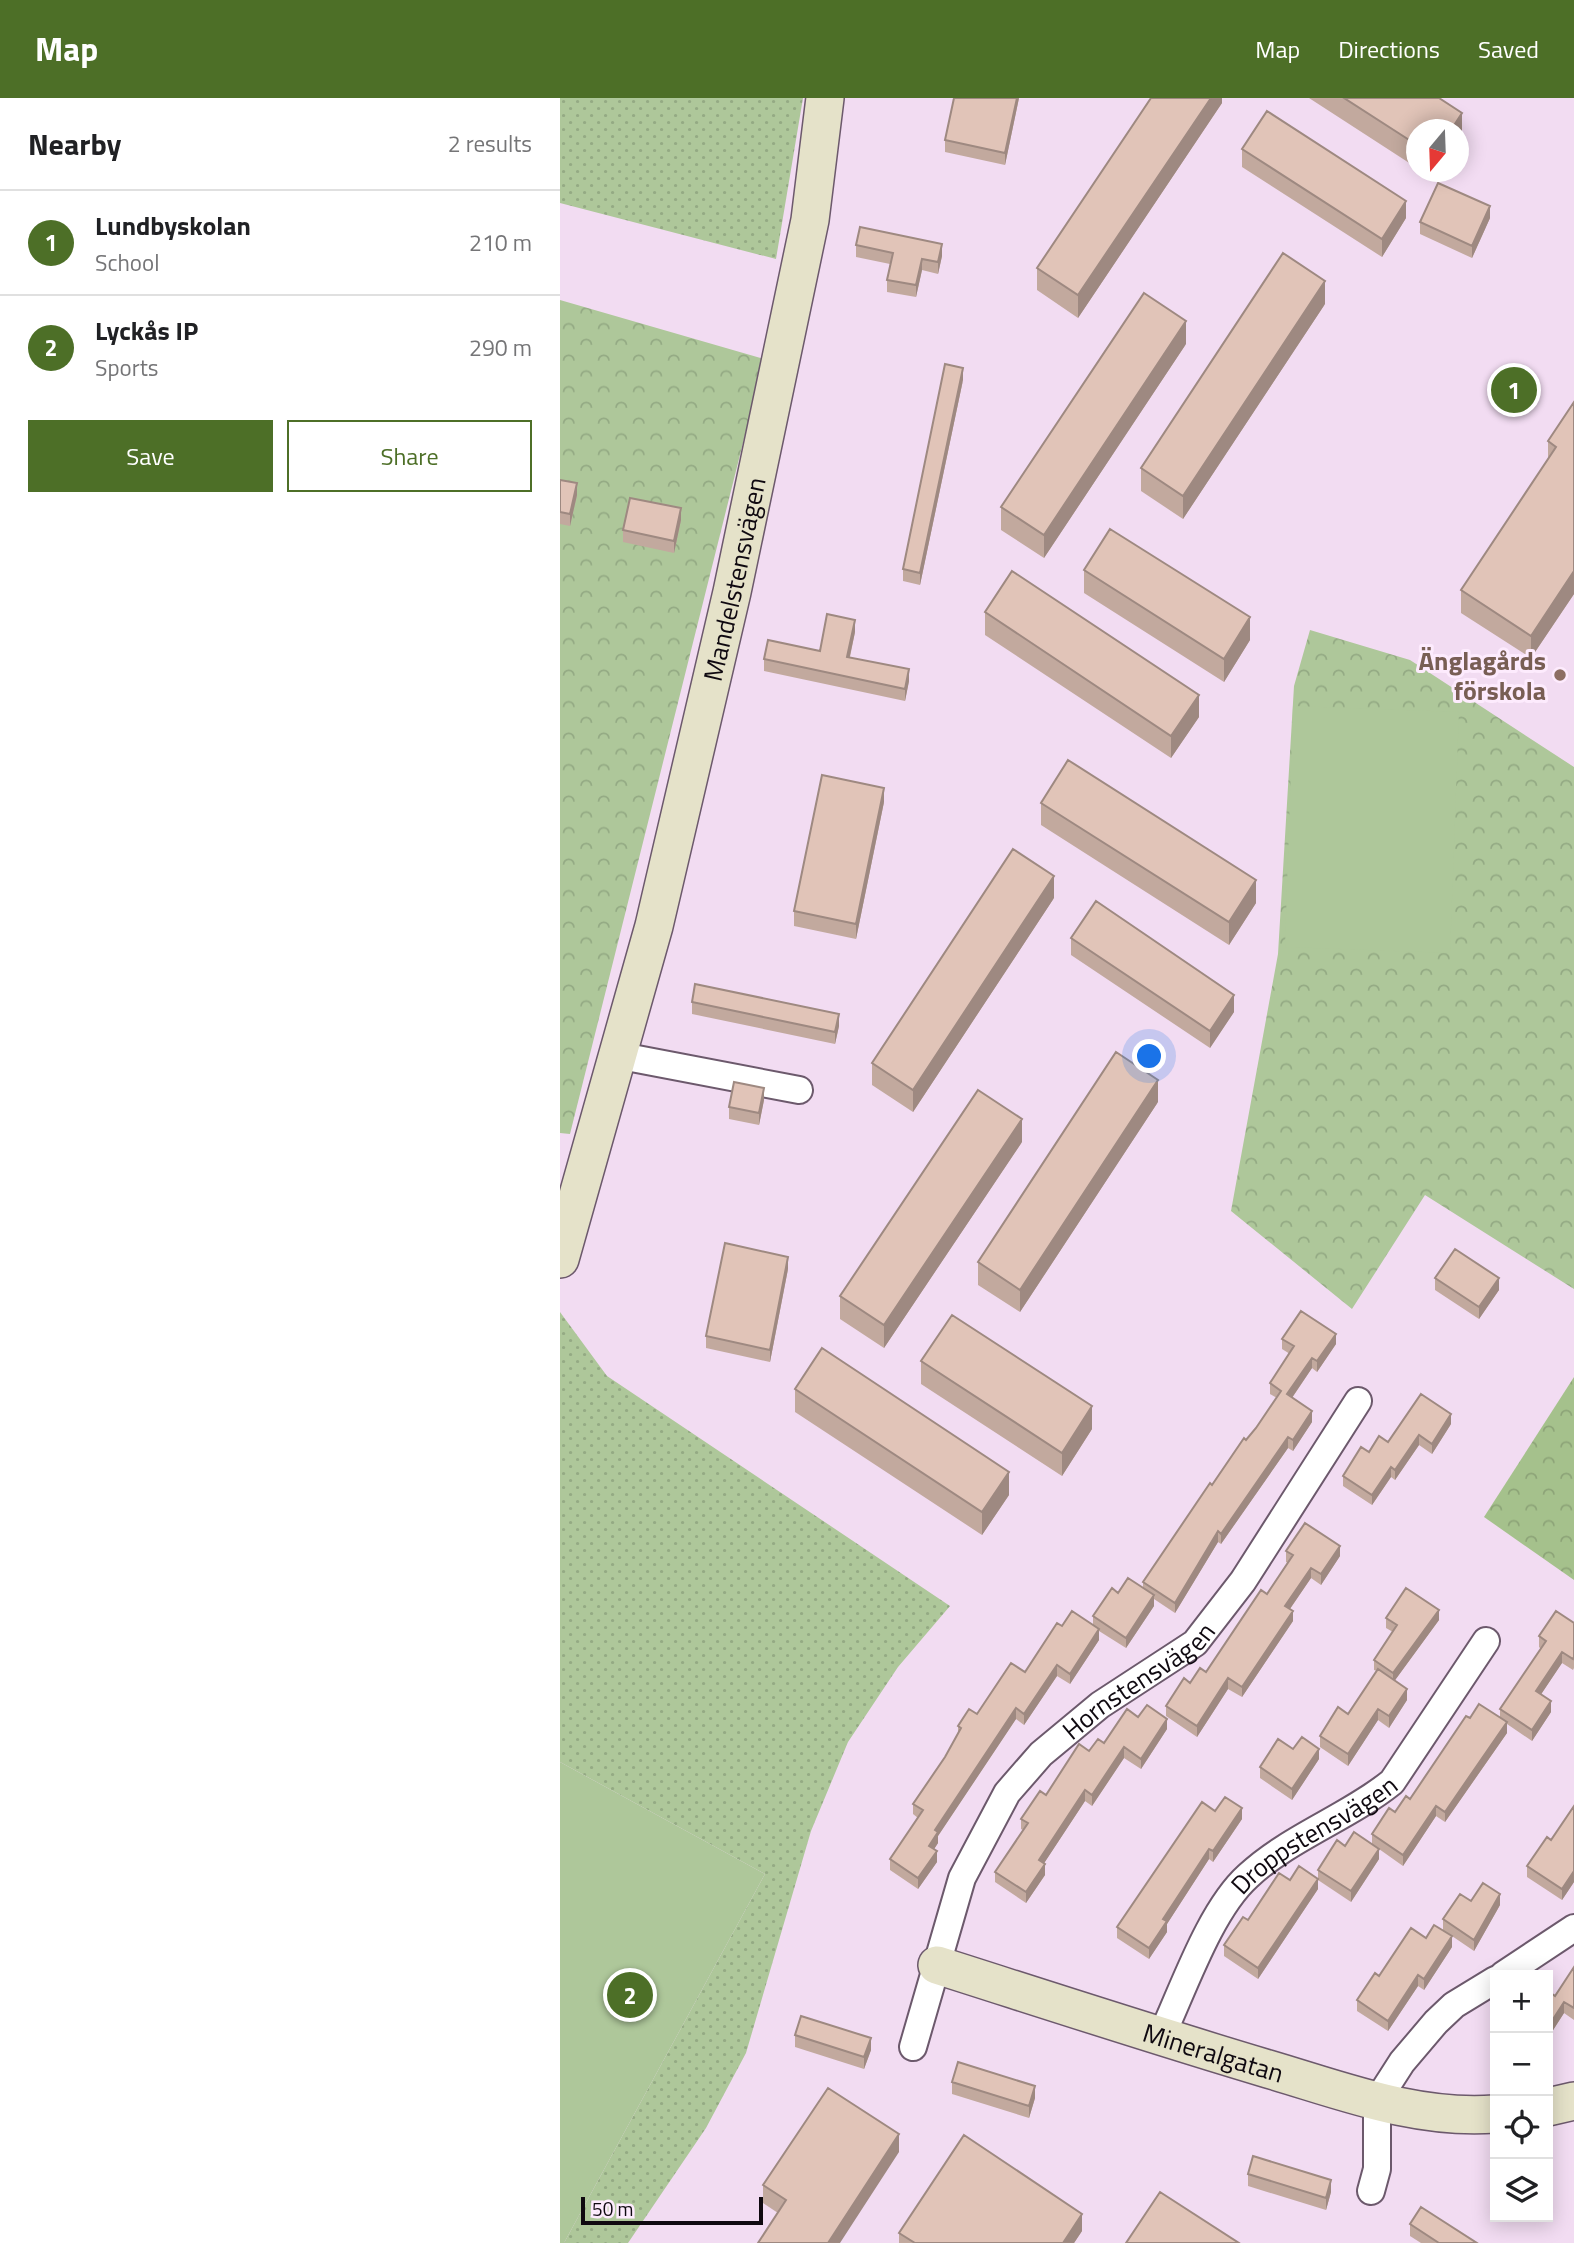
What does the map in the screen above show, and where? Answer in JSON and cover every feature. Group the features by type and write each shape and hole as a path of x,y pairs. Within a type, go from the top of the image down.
{"street":[{"name":"Mandelstensvägen","path":"560,1259 654,926 735,579 810,220 825,98"},
{"path":"616,1055 799,1090"},
{"name":"Hornstensvägen","path":"913,2047 962,1878 1007,1793 1041,1754 1100,1705 1195,1643 1243,1581 1358,1401"},
{"name":"Droppstensvägen","path":"1161,2037 1204,1942 1246,1877 1286,1847 1373,1797 1392,1782 1486,1641"},
{"path":"1511,1970 1574,1928"},
{"name":"Mineralgatan","path":"937,1965 1161,2037 1410,2111 1463,2117 1490,2115"},
{"path":"1371,2191 1377,2169 1377,2101 1402,2062 1436,2022 1454,2005 1490,1983"},
{"path":"1553,2106 1574,2101"}],"green space":[{"path":"560,98 803,98 776,259 560,203"},
{"path":"560,300 764,359 570,1134 560,1133"},
{"path":"1310,630 1410,660 1574,767 1574,1289 1425,1195 1352,1309 1231,1211 1278,954 1294,686"},
{"path":"1293,706 1459,712 1450,953 1285,947"},
{"path":"560,1312 607,1376 950,1606 898,1667 848,1742 811,1831 746,2053 706,2128 628,2243 564,2243 765,1874 560,1762"},
{"path":"1574,1377 1574,1580 1484,1517"},
{"path":"560,1762 765,1874 564,2243 560,2243"}],"building":[{"path":"954,98 1017,98 1005,153 945,140"},
{"path":"1151,98 1211,98 1078,295 1037,268"},
{"path":"1344,98 1439,98 1462,113 1458,119 1406,119 1406,138"},
{"path":"1267,111 1406,201 1382,239 1242,149"},
{"path":"1438,183 1490,206 1472,246 1420,222"},
{"path":"860,227 942,244 938,262 922,259 916,285 887,280 893,253 856,245"},
{"path":"1283,253 1325,281 1183,496 1141,468"},
{"path":"1144,293 1186,321 1044,535 1001,507"},
{"path":"945,364 963,368 920,573 903,569"},
{"path":"1574,402 1574,571 1531,636 1461,590 1556,447 1548,441"},
{"path":"560,480 577,483 570,514 560,512"},
{"path":"630,498 681,508 674,541 623,530"},
{"path":"1110,529 1250,617 1224,659 1084,570"},
{"path":"1012,571 1199,695 1171,736 985,612"},
{"path":"827,614 855,620 847,657 909,669 905,689 764,659 768,640 820,651"},
{"path":"1068,760 1256,880 1229,922 1041,803"},
{"path":"822,775 884,788 856,924 794,911"},
{"path":"1013,849 1054,876 913,1090 872,1063"},
{"path":"1096,901 1234,995 1210,1031 1071,938"},
{"path":"695,984 839,1014 835,1032 692,1002"},
{"path":"1116,1052 1158,1080 1020,1290 978,1262"},
{"path":"734,1082 764,1088 759,1113 729,1107"},
{"path":"978,1090 1022,1119 884,1325 840,1296"},
{"path":"725,1243 788,1257 770,1350 706,1336"},
{"path":"1455,1249 1499,1278 1479,1307 1435,1278"},
{"path":"1301,1311 1336,1334 1317,1361 1312,1358 1287,1394 1312,1411 1293,1440 1288,1437 1221,1534 1218,1531 1175,1603 1143,1582 1210,1483 1212,1485 1281,1391 1270,1383 1294,1346 1282,1339"},
{"path":"952,1315 1092,1406 1062,1453 921,1361"},
{"path":"822,1348 1009,1472 982,1512 795,1389"},
{"path":"1421,1394 1451,1414 1432,1444 1419,1435 1395,1470 1391,1467 1372,1495 1343,1476 1361,1447 1369,1452 1379,1436 1388,1442"},
{"path":"1305,1523 1340,1546 1321,1574 1311,1568 1285,1606 1293,1611 1242,1687 1228,1678 1197,1726 1166,1706 1184,1678 1190,1683 1200,1668 1206,1672 1261,1590 1267,1594 1293,1555 1286,1551"},
{"path":"1128,1578 1154,1595 1126,1638 1093,1616 1112,1588 1118,1593"},
{"path":"1406,1588 1439,1610 1393,1673 1374,1660 1397,1625 1386,1618"},
{"path":"1072,1611 1099,1629 1070,1674 1057,1665 1024,1714 1016,1708 935,1830 938,1832 929,1846 937,1851 918,1878 890,1859 923,1810 913,1804 945,1757 961,1728 958,1726 969,1709 977,1714 1011,1663 1025,1672 1057,1623 1062,1626"},
{"path":"1556,1611 1574,1623 1574,1657 1573,1659 1562,1652 1536,1691 1551,1701 1532,1730 1500,1709 1546,1641 1539,1636"},
{"path":"1378,1669 1407,1689 1389,1716 1378,1709 1348,1754 1320,1736 1338,1707 1348,1714"},
{"path":"1479,1704 1507,1722 1445,1812 1436,1806 1403,1855 1372,1834 1389,1808 1395,1812 1406,1796 1410,1799 1466,1716 1470,1718"},
{"path":"1147,1705 1167,1719 1141,1759 1124,1747 1092,1795 1085,1790 1039,1860 1045,1864 1026,1892 995,1872 1028,1823 1021,1819 1040,1791 1046,1795 1079,1744 1089,1751 1098,1739 1104,1743 1127,1709 1138,1717"},
{"path":"1302,1737 1319,1749 1292,1789 1260,1767 1278,1739 1293,1749"},
{"path":"1225,1797 1242,1808 1213,1851 1209,1849 1163,1919 1167,1921 1149,1948 1117,1927 1202,1802 1215,1811"},
{"path":"1574,1806 1574,1871 1562,1889 1527,1866 1547,1837 1551,1840"},
{"path":"1354,1832 1379,1849 1351,1891 1318,1870 1337,1840 1345,1846"},
{"path":"1299,1866 1318,1879 1258,1968 1224,1945 1243,1917 1248,1920 1279,1873 1290,1880"},
{"path":"1483,1883 1500,1894 1474,1940 1443,1919 1460,1894 1471,1901"},
{"path":"1434,1925 1452,1936 1424,1979 1418,1975 1388,2021 1357,2000 1375,1973 1379,1976 1411,1928 1426,1938"},
{"path":"1574,1967 1574,2008 1564,2002 1553,2019 1553,1995 1555,1996"},
{"path":"801,2016 871,2038 864,2057 795,2035"},
{"path":"958,2062 1035,2086 1029,2106 952,2082"},
{"path":"828,2088 899,2134 828,2243 758,2243 786,2200 763,2185"},
{"path":"964,2135 1082,2214 1063,2243 915,2243 899,2233"},
{"path":"1253,2156 1331,2180 1326,2198 1248,2174"},
{"path":"1160,2192 1239,2243 1126,2243"},
{"path":"1421,2207 1477,2243 1439,2243 1410,2224"}],"place":[{"name":"Lundbyskolan","path":"1514,390"},
{"name":"Änglagårds förskola","path":"1560,675"},
{"name":"Lyckås IP","path":"630,1995"}]}
